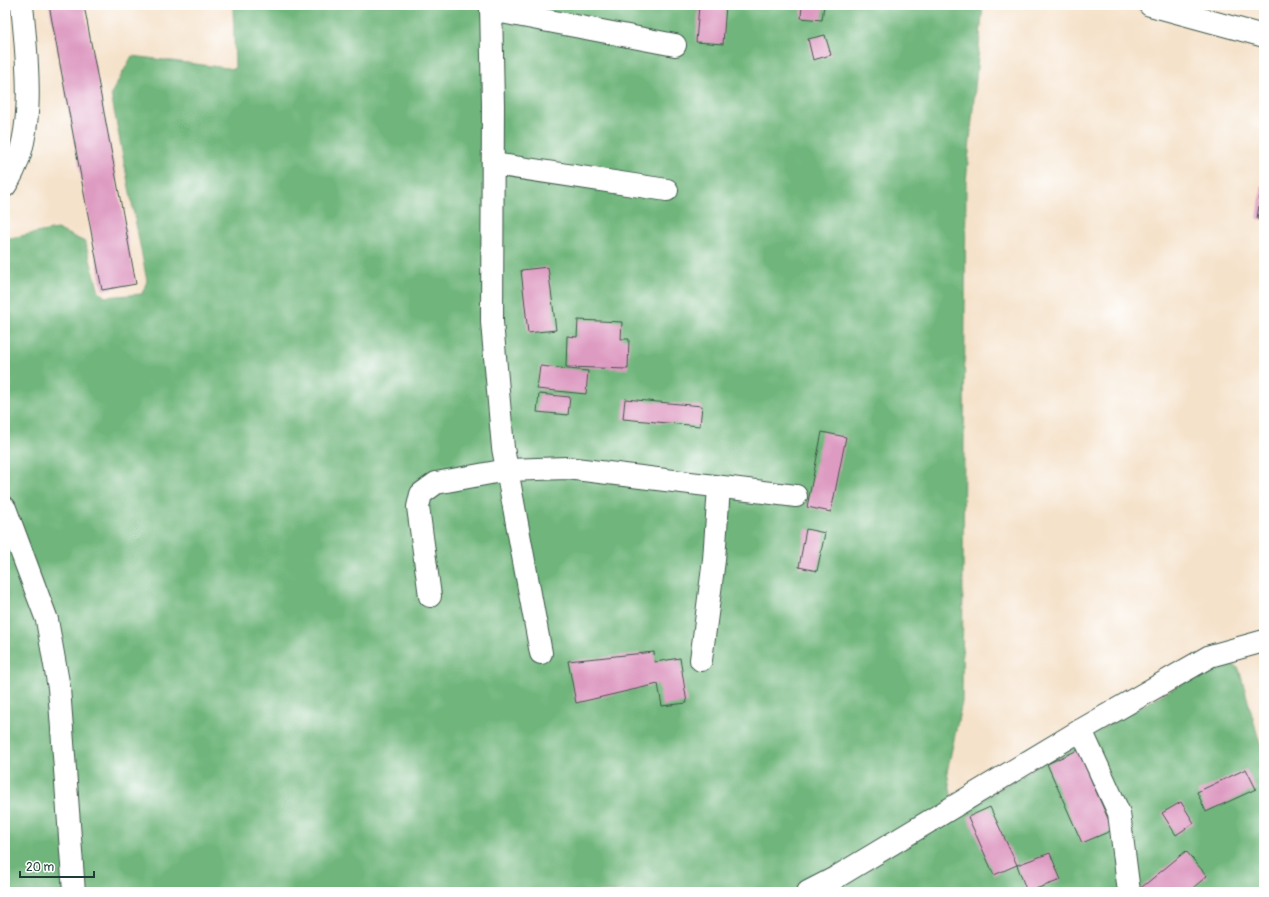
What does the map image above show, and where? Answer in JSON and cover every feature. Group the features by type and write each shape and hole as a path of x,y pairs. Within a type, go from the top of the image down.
{"street":[{"path":"5,186 13,175 23,143 29,83 22,5"},
{"path":"1150,5 1264,36"},
{"path":"541,653 503,448 492,322 493,164 491,7 675,45"},
{"path":"493,164 667,190"},
{"path":"430,596 418,507 421,494 436,483 507,470 568,468 796,496"},
{"path":"701,660 714,560 719,487"},
{"path":"5,508 47,620 59,688 74,892"},
{"path":"808,892 835,878 1081,730 1210,656 1264,641"},
{"path":"1081,730 1119,813 1129,892"}],"green space":[{"path":"233,5 983,5 966,182 962,702 947,772 955,816 1063,750 1226,659 1239,669 1264,758 1264,892 5,892 5,239 57,229 85,242 99,292 105,297 142,294 147,281 111,94 132,56 235,69"}],"building":[{"path":"49,5 84,5 136,284 102,290"},
{"path":"699,5 726,5 723,44 696,42"},
{"path":"802,5 824,5 822,20 801,18"},
{"path":"825,35 831,55 813,60 808,39"},
{"path":"1262,185 1264,185 1264,220 1257,219"},
{"path":"548,267 556,330 528,333 521,270"},
{"path":"578,320 622,322 621,339 629,339 628,369 566,367 567,336 577,337"},
{"path":"540,366 588,371 586,394 537,389"},
{"path":"539,394 570,397 568,415 537,412"},
{"path":"625,399 702,406 700,426 623,419"},
{"path":"822,432 846,437 831,512 807,507"},
{"path":"806,529 825,533 817,571 799,567"},
{"path":"654,652 655,662 680,658 687,703 662,706 658,684 576,703 568,661"},
{"path":"1078,750 1113,830 1082,843 1047,764"},
{"path":"1246,769 1256,789 1206,812 1197,792"},
{"path":"1181,802 1194,823 1176,835 1162,813"},
{"path":"990,807 1017,865 994,875 968,817"},
{"path":"1186,851 1207,876 1188,892 1136,892"},
{"path":"1050,853 1061,880 1027,892 1017,865"}]}
